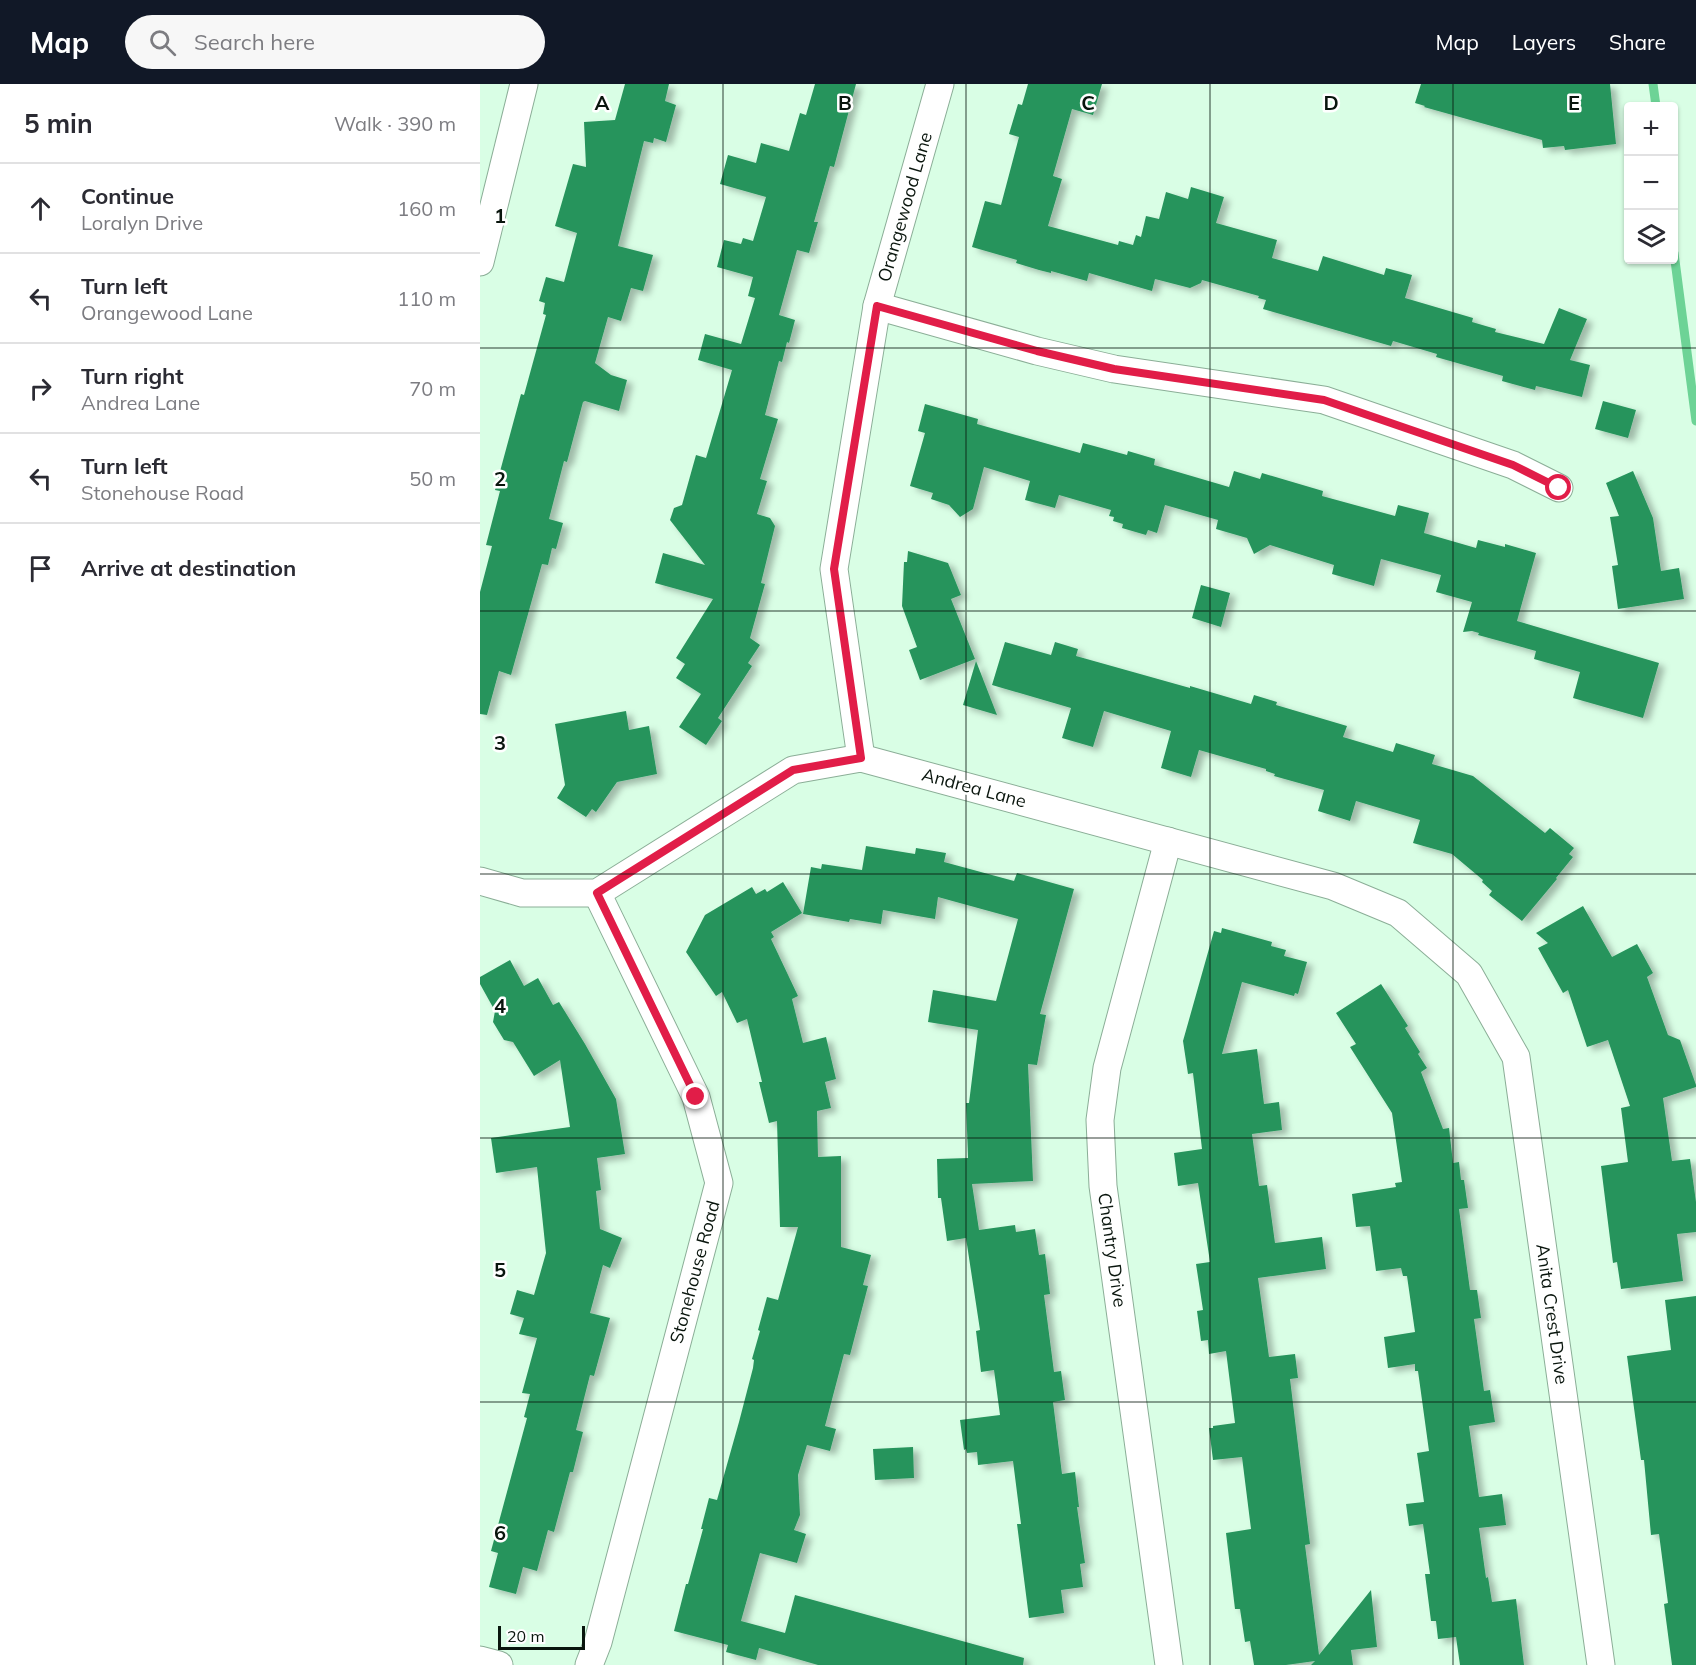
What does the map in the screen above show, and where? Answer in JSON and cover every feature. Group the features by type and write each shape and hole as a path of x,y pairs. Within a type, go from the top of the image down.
{"street":[{"path":"480,262 524,84"},
{"name":"Orangewood Lane","path":"861,758 834,569 877,306 940,84"},
{"path":"877,306 1037,351 1114,369 1324,400 1513,465 1559,488"},
{"name":"Andrea Lane","path":"597,893 793,770 861,758 1333,886 1398,913 1469,974"},
{"name":"Chantry Drive","path":"1168,841 1107,1068 1100,1120 1103,1185 1169,1665"},
{"path":"480,880 522,893 597,893"},
{"name":"Stonehouse Road","path":"589,1665 598,1642 719,1183 696,1097 597,893"},
{"name":"Anita Crest Drive","path":"1469,974 1516,1057 1600,1665"},
{"path":"480,1660 499,1665"}],"building":[{"path":"625,84 669,84 665,101 676,105 666,142 654,138 653,143 644,141 618,246 653,255 643,291 631,288 621,321 608,317 595,363 611,375 627,380 619,411 583,402 549,519 563,523 556,549 552,548 548,565 542,564 511,675 499,671 487,715 480,714 480,592 492,546 486,545 500,491 495,490 521,394 524,395 546,315 543,314 545,303 539,301 546,277 564,282 577,233 555,226 573,164 586,167 584,122 615,120"},
{"path":"815,84 856,84 834,167 830,166 814,222 818,222 809,253 797,250 779,315 795,320 782,362 779,361 765,415 778,419 760,479 767,481 757,514 770,518 775,526 761,583 765,584 750,638 760,645 748,663 752,666 718,718 722,721 706,745 679,727 701,694 676,678 685,664 676,658 713,599 655,583 663,553 705,565 670,520 674,508 682,505 696,455 706,458 732,370 698,360 705,334 741,344 755,298 748,296 753,277 717,267 724,240 741,244 743,238 753,241 766,197 720,184 728,155 756,163 761,143 789,151 800,113 806,115"},
{"path":"1028,84 1102,84 1093,115 1072,109 1053,176 1062,179 1048,226 1118,245 1119,241 1133,245 1136,235 1141,237 1146,216 1159,219 1166,192 1188,199 1191,187 1224,197 1216,223 1277,240 1272,258 1318,271 1323,256 1384,275 1386,268 1412,275 1405,298 1473,318 1472,322 1496,329 1495,332 1544,344 1559,308 1587,319 1570,360 1590,365 1582,397 1536,386 1535,390 1502,381 1503,376 1436,357 1437,354 1393,341 1391,346 1263,309 1266,300 1258,298 1259,296 1202,280 1201,283 1190,288 1155,279 1152,291 1089,273 1087,281 1051,271 1051,273 972,247 985,201 1001,205 1019,137 1009,134 1018,104 1022,105"},
{"path":"1421,84 1610,84 1616,144 1565,150 1564,146 1543,148 1542,140 1415,103"},
{"path":"1603,401 1636,410 1628,438 1595,429"},
{"path":"925,404 978,419 977,424 1080,453 1083,443 1127,455 1128,451 1155,459 1154,465 1229,487 1234,471 1260,479 1262,473 1323,491 1322,496 1395,516 1398,505 1429,513 1424,533 1476,548 1478,540 1505,547 1505,544 1536,553 1517,621 1659,663 1643,718 1573,698 1580,672 1534,659 1536,651 1478,635 1479,633 1472,631 1463,632 1472,602 1436,592 1441,575 1381,559 1374,586 1332,574 1334,565 1270,545 1254,554 1247,538 1216,529 1218,520 1165,505 1157,533 1148,530 1146,535 1122,528 1123,524 1113,521 1114,517 1109,516 1111,510 1059,495 1055,508 1025,500 1030,481 984,467 973,509 960,517 949,505 931,499 933,493 910,486 925,433 918,431"},
{"path":"1633,471 1653,518 1661,571 1679,568 1684,599 1618,609 1612,566 1618,565 1610,517 1619,516 1606,483"},
{"path":"908,551 948,563 961,595 951,599 975,659 920,680 909,650 917,647 902,606 904,562 907,562"},
{"path":"1201,585 1230,593 1221,627 1192,618"},
{"path":"1005,642 1051,655 1055,642 1078,649 1076,656 1190,688 1190,686 1251,704 1254,695 1277,702 1276,705 1347,726 1343,737 1393,752 1396,743 1435,755 1432,764 1473,776 1545,833 1550,828 1574,848 1569,854 1573,857 1522,921 1489,895 1492,891 1482,882 1483,880 1452,854 1413,843 1420,820 1356,801 1350,821 1318,811 1324,790 1274,776 1275,774 1266,769 1199,750 1191,777 1161,768 1171,731 1104,711 1093,747 1062,738 1071,708 992,685"},
{"path":"976,661 997,715 963,705"},
{"path":"626,711 629,730 649,726 657,774 617,782 596,812 592,809 586,817 557,798 565,785 555,724"},
{"path":"866,846 915,854 916,848 946,853 944,862 1014,881 1017,873 1074,889 1040,1014 1046,1015 1037,1065 1028,1064 1033,1181 972,1184 979,1230 1015,1225 1016,1232 1035,1229 1039,1255 1045,1254 1050,1294 1044,1295 1054,1372 1061,1371 1065,1400 1053,1402 1062,1474 1075,1472 1079,1507 1077,1507 1085,1563 1080,1564 1083,1587 1061,1590 1064,1613 1029,1618 1017,1524 1021,1524 1013,1461 978,1465 977,1452 967,1453 966,1449 964,1450 960,1420 1000,1415 994,1370 981,1372 976,1331 980,1330 966,1238 947,1241 941,1198 938,1198 937,1159 968,1158 966,1103 969,1103 978,1030 928,1022 933,990 996,1001 1018,919 938,897 935,919 883,910 881,924 850,919 849,922 803,914 811,867 821,869 822,864 862,870"},
{"path":"783,882 802,913 771,932 774,937 771,939 798,996 792,999 803,1043 826,1037 836,1079 825,1082 831,1108 817,1111 818,1157 841,1156 841,1247 871,1255 863,1285 868,1286 850,1355 844,1354 825,1426 836,1429 830,1451 807,1445 798,1475 800,1515 794,1530 806,1534 797,1563 760,1553 741,1621 785,1633 795,1595 1024,1658 1023,1665 818,1665 759,1648 756,1660 726,1652 728,1645 674,1631 703,1529 701,1529 709,1498 717,1500 739,1422 753,1368 754,1360 752,1359 767,1297 778,1300 798,1227 780,1227 777,1121 769,1123 747,1019 737,1023 722,992 716,996 686,952 705,915 752,887 756,894 765,889 767,892"},
{"path":"1583,906 1612,957 1637,944 1653,973 1647,977 1668,1035 1680,1040 1696,1085 1696,1087 1663,1098 1672,1161 1690,1159 1696,1202 1696,1232 1677,1234 1683,1281 1621,1289 1617,1262 1613,1263 1601,1166 1628,1162 1621,1108 1630,1106 1608,1040 1587,1047 1568,990 1563,993 1538,948 1548,943 1536,933"},
{"path":"1222,928 1272,942 1271,946 1286,950 1284,956 1307,962 1298,994 1295,993 1294,996 1242,982 1222,1054 1257,1049 1264,1104 1279,1102 1282,1130 1252,1134 1259,1186 1267,1185 1275,1243 1322,1237 1326,1269 1258,1278 1269,1357 1295,1354 1298,1378 1290,1379 1310,1544 1305,1545 1319,1655 1371,1590 1377,1647 1351,1650 1353,1665 1311,1665 1315,1661 1286,1665 1254,1665 1250,1641 1245,1642 1240,1609 1235,1609 1226,1533 1251,1529 1242,1457 1213,1460 1209,1428 1235,1423 1226,1351 1209,1354 1208,1340 1201,1341 1197,1311 1203,1310 1196,1264 1210,1262 1198,1183 1178,1186 1174,1153 1202,1149 1193,1073 1188,1074 1183,1041 1214,931 1221,933"},
{"path":"510,960 524,986 538,978 553,1005 559,1002 585,1044 616,1099 625,1154 597,1158 601,1190 596,1191 600,1229 622,1238 610,1268 603,1265 590,1313 610,1318 594,1376 590,1375 576,1430 583,1432 554,1532 548,1530 537,1571 523,1567 516,1594 489,1587 498,1553 491,1551 527,1418 524,1417 530,1394 522,1393 537,1338 519,1334 524,1318 510,1314 517,1290 534,1295 546,1253 537,1167 496,1173 491,1138 570,1127 560,1060 534,1076 513,1042 504,1040 493,1022 495,1011 480,984 480,977"},
{"path":"1381,984 1408,1026 1405,1028 1427,1068 1421,1072 1443,1129 1449,1128 1453,1163 1459,1162 1461,1180 1464,1180 1468,1208 1459,1209 1470,1290 1477,1290 1481,1318 1474,1319 1484,1391 1490,1390 1495,1422 1469,1426 1479,1497 1502,1494 1506,1525 1479,1528 1492,1602 1516,1599 1524,1665 1460,1665 1456,1637 1438,1639 1436,1621 1431,1621 1425,1574 1430,1574 1423,1524 1409,1526 1406,1504 1424,1502 1417,1453 1429,1451 1418,1371 1415,1371 1415,1364 1388,1368 1384,1337 1415,1332 1407,1276 1403,1276 1401,1268 1376,1271 1370,1226 1356,1227 1352,1194 1396,1187 1395,1183 1402,1182 1392,1113 1350,1047 1356,1044 1336,1013"},
{"path":"1696,1296 1696,1665 1672,1665 1664,1604 1668,1603 1659,1534 1651,1535 1644,1460 1641,1460 1627,1356 1671,1350 1665,1300"},
{"path":"913,1447 914,1478 875,1480 873,1449"}],"waterway":[{"path":"1653,84 1655,102"},
{"path":"1675,264 1696,421"}],"route":[{"path":"696,1097 597,893 793,770 861,758 834,569 877,306 1037,351 1114,369 1324,400 1513,465 1559,488"}]}
